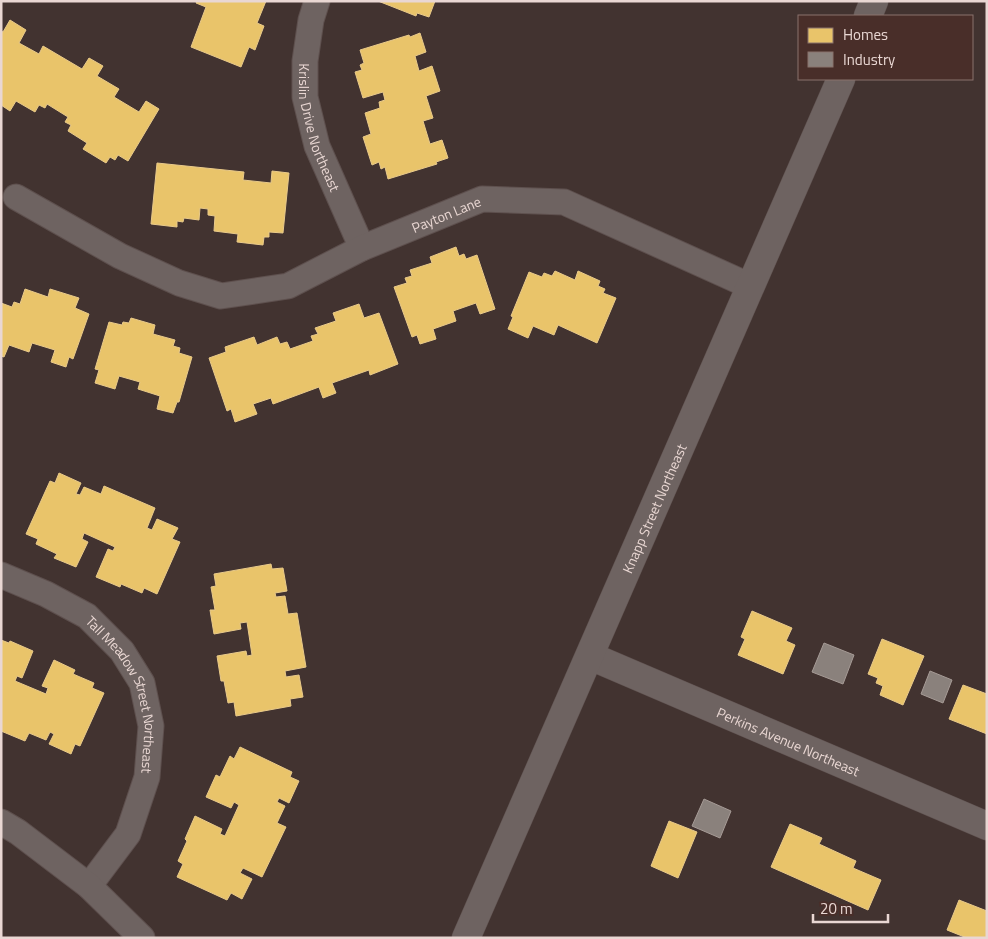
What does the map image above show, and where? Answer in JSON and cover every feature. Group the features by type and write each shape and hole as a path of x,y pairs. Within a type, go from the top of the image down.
{"main road":[{"path":"868,15 874,1"},
{"name":"Knapp Street Northeast","path":"466,938 841,80"},
{"name":"Perkins Avenue Northeast","path":"590,656 987,826"}],"street":[{"name":"Krislin Drive Northeast","path":"317,1 311,20 305,61 306,97 318,146 362,248"},
{"name":"Payton Lane","path":"16,197 120,256 178,284 221,296 288,286 362,248 482,199 564,202 750,286"},
{"name":"Tall Meadow Street Northeast","path":"1,575 46,594 87,616 122,651 142,683 151,726 147,777 128,834 89,886"},
{"path":"1,822 18,832 89,886 142,938"}],"building: Homes":[{"path":"197,1 266,1 257,23 264,26 255,50 249,47 241,67 191,47 206,7 196,3"},
{"path":"378,1 435,1 429,17 417,13 416,16"},
{"path":"10,20 26,30 19,43 39,54 43,46 82,69 89,58 103,66 97,76 119,89 114,97 139,112 146,101 159,109 128,161 118,155 115,160 110,157 106,163 83,149 87,143 68,131 71,125 65,122 68,117 47,104 45,108 39,105 35,112 16,101 10,111 1,105 1,31 3,32"},
{"path":"420,33 426,52 415,56 419,71 432,66 440,91 426,96 433,118 423,121 430,144 442,140 448,158 436,162 437,164 388,179 385,167 381,169 379,162 372,165 363,137 371,134 365,113 380,108 379,102 385,100 383,92 363,98 355,72 362,70 360,65 364,63 360,50"},
{"path":"157,163 244,172 243,180 271,183 272,171 289,173 283,233 269,232 269,237 264,237 263,245 237,242 238,234 214,231 215,216 208,215 208,209 200,208 199,220 184,218 183,222 177,221 177,227 151,224"},
{"path":"456,247 459,256 464,254 466,259 477,255 495,309 480,314 476,303 453,311 456,321 433,329 436,339 420,344 417,335 412,337 394,287 407,283 405,278 412,276 410,270 432,263 430,257"},
{"path":"555,271 575,280 578,271 600,281 598,286 605,289 603,293 616,298 597,343 558,325 554,335 533,326 528,338 508,329 513,317 511,316 529,272 542,277 544,273 552,276"},
{"path":"25,289 48,297 50,289 79,298 75,308 89,314 73,359 69,357 66,367 51,362 55,350 32,343 29,352 9,345 4,357 1,356 1,303 12,307 14,302 20,304"},
{"path":"359,304 364,318 379,313 398,364 370,375 369,370 332,383 336,393 323,398 319,387 273,404 271,398 253,404 257,414 235,422 231,409 227,411 209,358 226,352 225,347 254,337 257,345 277,337 280,344 287,342 290,349 313,341 311,336 318,334 315,328 336,321 333,313"},
{"path":"131,318 155,325 153,334 175,340 173,346 180,348 179,353 192,357 179,402 177,402 173,413 157,409 160,396 138,389 140,382 119,376 115,389 95,383 99,370 95,369 109,322 122,325 123,322 129,323"},
{"path":"59,473 81,483 76,494 80,495 84,487 101,494 104,486 155,508 147,528 152,530 157,519 178,528 172,539 180,542 157,594 144,588 142,593 121,584 120,587 96,577 108,549 113,551 115,547 84,533 82,539 88,542 76,567 54,558 57,554 36,544 38,539 26,534 50,481 55,483"},
{"path":"271,564 272,569 283,568 287,591 275,593 276,597 285,596 288,614 297,613 306,667 285,671 286,677 299,675 303,697 290,699 291,706 236,716 234,702 228,703 224,681 221,681 217,656 246,651 247,656 252,655 247,622 240,623 241,629 214,634 210,610 215,610 211,587 216,586 214,574"},
{"path":"752,611 792,628 786,641 795,645 783,674 738,655 745,639 741,637"},
{"path":"882,639 924,656 903,705 880,695 883,686 876,683 878,678 868,674"},
{"path":"1,640 9,643 10,641 33,651 22,678 17,676 15,681 46,694 48,688 42,686 54,660 75,670 73,674 94,683 92,688 104,693 80,746 75,744 71,754 49,744 54,734 50,732 46,740 29,733 25,741 1,731"},
{"path":"963,685 987,694 987,734 949,719"},
{"path":"240,747 292,772 290,777 299,781 289,803 279,798 277,802 285,806 277,823 286,827 262,877 243,868 240,873 252,879 242,899 231,893 227,900 177,877 183,864 178,861 195,816 222,829 220,834 225,836 239,805 234,802 231,808 206,797 216,775 220,777 230,756 234,759"},
{"path":"669,821 697,832 678,878 651,866"},
{"path":"790,824 822,838 819,844 856,861 853,868 881,880 868,910 771,867"},
{"path":"959,900 987,911 987,938 967,938 947,930"}],"building: Industry":[{"path":"824,643 854,655 843,684 812,672"},
{"path":"930,671 952,680 943,703 921,694"},
{"path":"704,799 731,811 720,838 692,826"}]}
